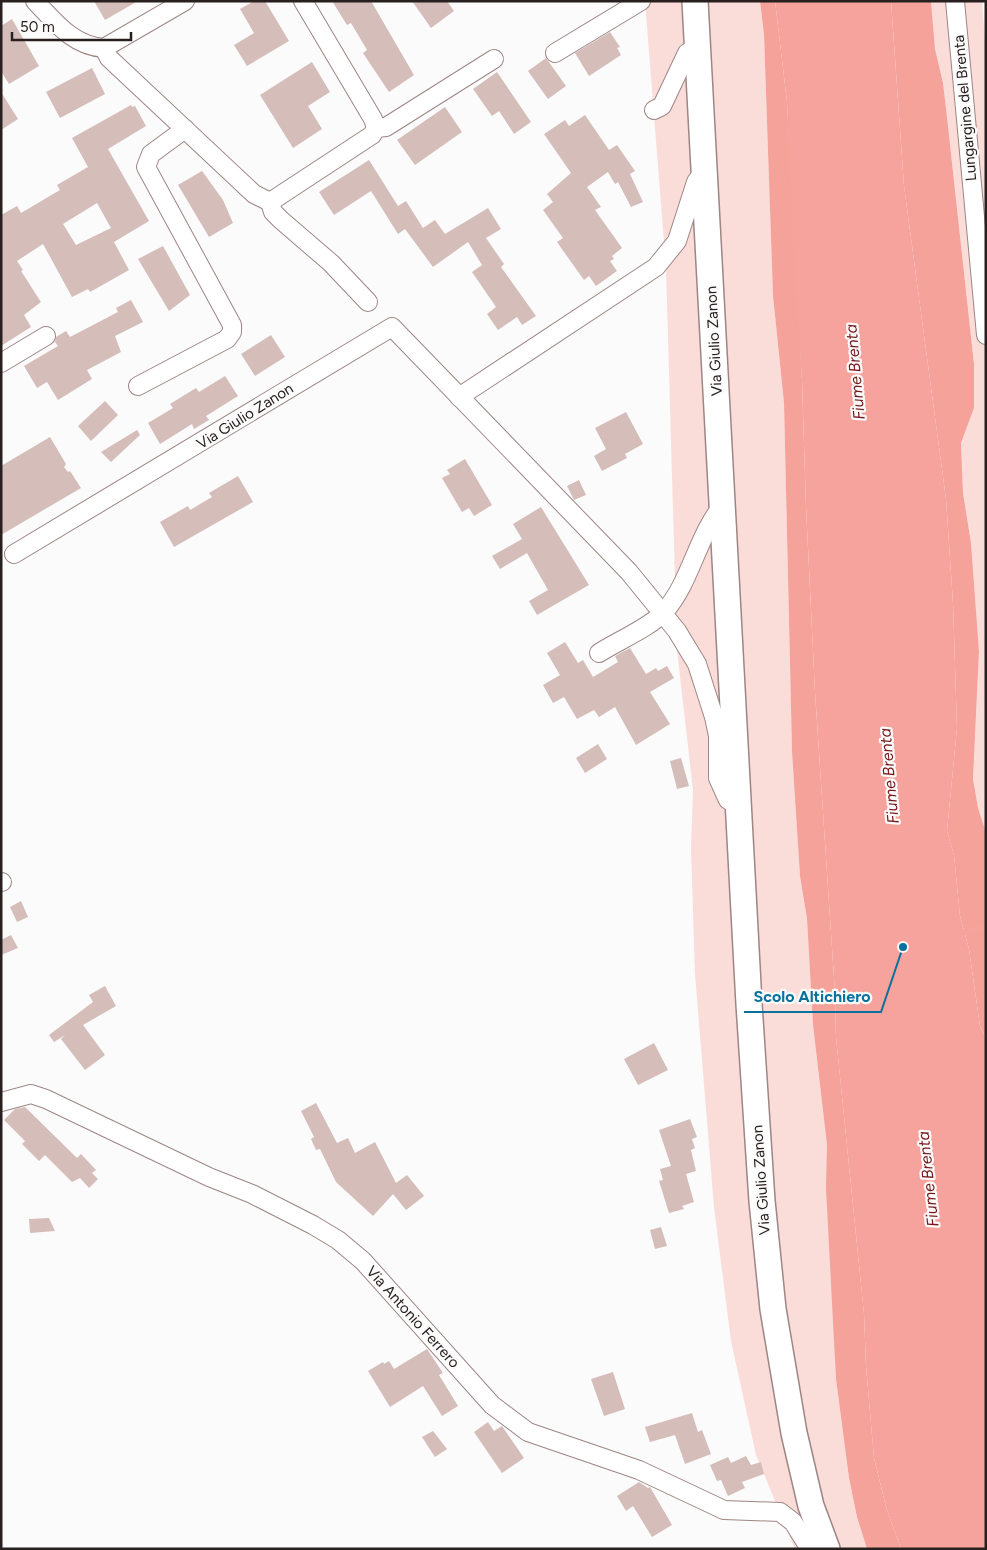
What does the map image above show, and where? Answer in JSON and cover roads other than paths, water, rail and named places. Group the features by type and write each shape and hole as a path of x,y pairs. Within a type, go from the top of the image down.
{"street":[{"path":"35,1 71,37 91,47 104,48 185,1"},
{"path":"270,202 372,135 376,128 373,119 303,1"},
{"path":"555,53 641,1"},
{"name":"Via Giulio Zanon","path":"695,1 762,1201 773,1309 794,1433 811,1506 827,1549"},
{"name":"Lungargine del Brenta","path":"955,1 986,335"},
{"path":"654,110 662,106 687,53 698,47"},
{"path":"104,48 108,58 254,194 270,202 277,216 331,263 368,302"},
{"path":"376,128 386,128 494,59"},
{"path":"138,386 227,339 232,332 232,325 146,167 151,154 185,130"},
{"path":"459,397 656,267 677,241 696,182 699,178 705,177"},
{"name":"Via Giulio Zanon","path":"14,554 157,470 392,327 629,572 664,612 691,651 697,664 718,736 718,778 728,800 739,805"},
{"path":"1,363 46,336"},
{"path":"599,652 664,612 683,580 712,518 723,505"},
{"name":"Via Antonio Ferrero","path":"1,1102 31,1094 46,1099 209,1178 252,1194 313,1225 338,1240 363,1261 492,1405 528,1432 639,1470 724,1510 780,1512 793,1522 810,1549"}],"water":[{"name":"Fiume Brenta","path":"775,1 891,1 904,186 946,499 953,603 957,728 947,831 954,855 960,916 969,949 980,1026 986,1038 986,1549 901,1549 886,1507 874,1458 866,1366 864,1314 836,1037 835,993 815,692 802,380 793,252 787,102"}],"waterway":[{"path":"960,933 986,926"}],"place":[{"name":"Scolo Altichiero","path":"903,947"}]}
